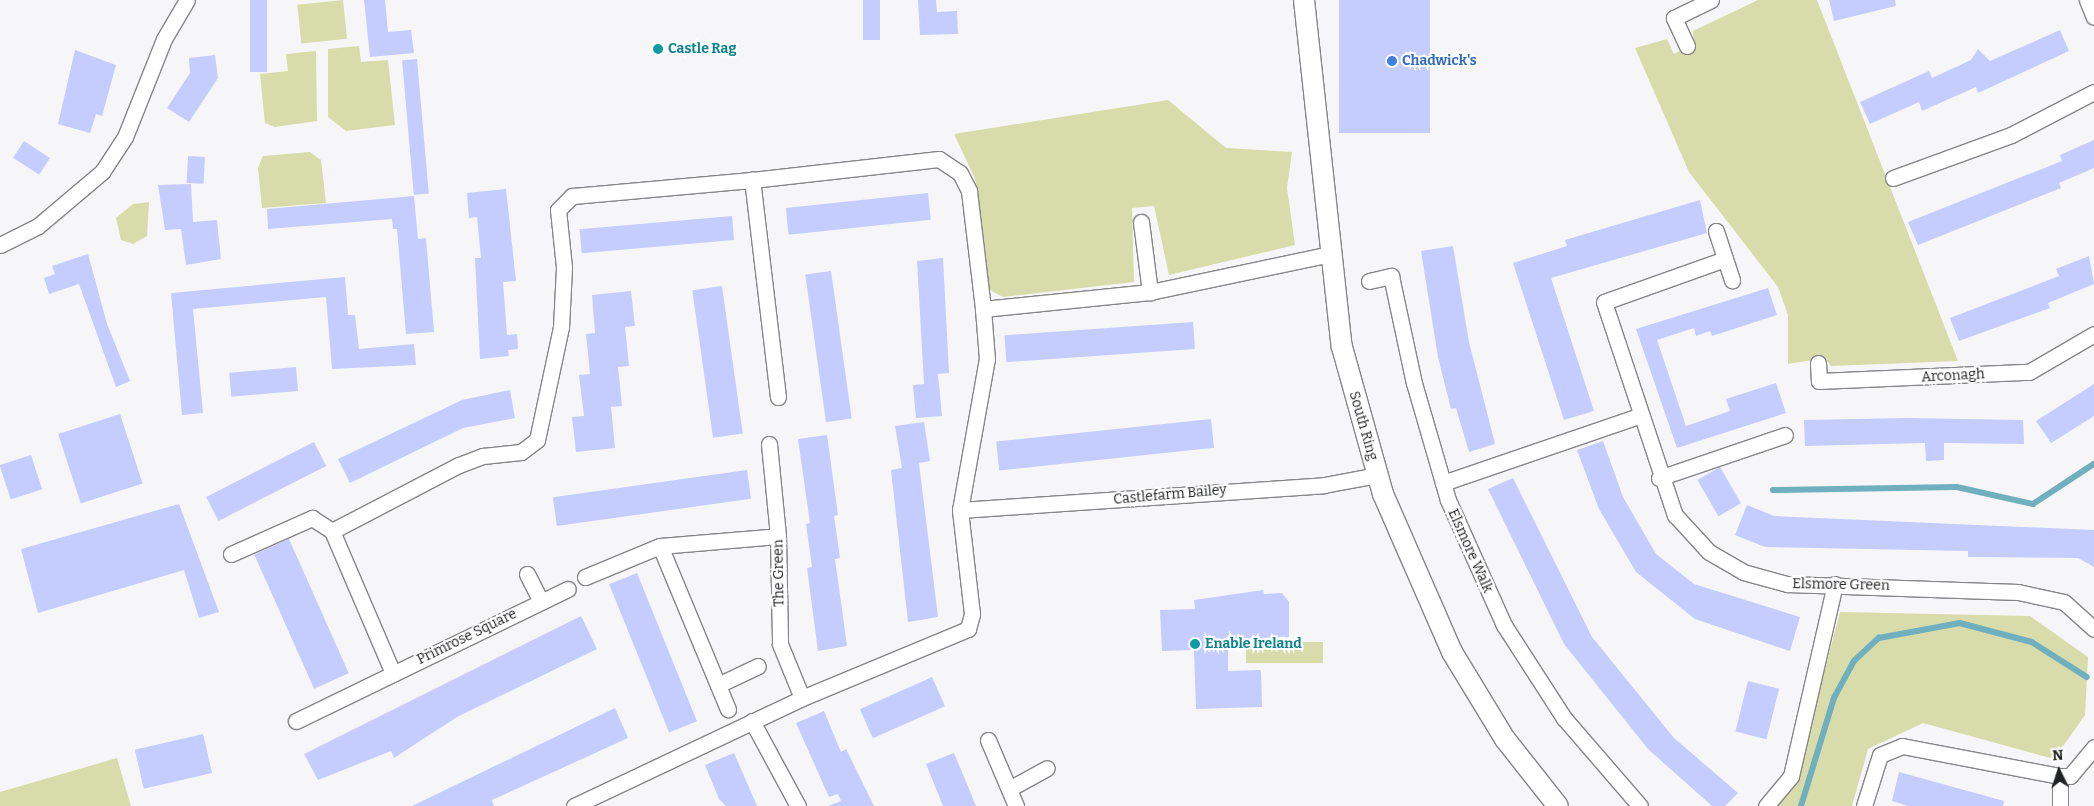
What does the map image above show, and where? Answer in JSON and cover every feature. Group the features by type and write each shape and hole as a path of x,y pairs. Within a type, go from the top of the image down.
{"main road":[{"name":"South Ring","path":"1304,0 1342,347 1378,475 1409,561 1452,652 1505,739 1558,806"}],"street":[{"path":"0,245 38,226 102,172 125,137 164,38 187,0"},
{"path":"1687,46 1674,18 1711,0"},
{"path":"2087,0 2094,17"},
{"path":"1893,178 2011,135 2094,92"},
{"path":"332,531 460,465 483,456 521,452 537,440 561,327 564,267 558,210 572,196 752,180 939,159 960,173 969,191 987,359 960,510 972,614 968,629 802,698 579,805"},
{"path":"752,180 778,397"},
{"path":"1141,222 1150,292"},
{"path":"1716,231 1732,280"},
{"path":"983,308 1150,292 1331,254"},
{"name":"Elsmore Green","path":"1725,260 1604,302 1659,478 1675,515 1709,552 1743,572 1786,584 1835,584 2018,592 2064,602 2094,629"},
{"name":"Elsmore Walk","path":"1369,281 1390,276 1414,383 1443,483 1504,625 1564,718 1640,806"},
{"name":"Arconagh","path":"1818,363 1819,381 2029,372 2094,334"},
{"path":"1443,483 1639,416"},
{"path":"1659,478 1785,435"},
{"name":"The Green","path":"769,444 778,536 780,644 802,698"},
{"name":"Castlefarm Bailey","path":"960,510 1324,485 1378,475"},
{"path":"231,554 312,518 332,531 393,673"},
{"path":"585,577 660,546 778,536"},
{"path":"660,546 728,710"},
{"path":"527,574 541,602"},
{"path":"1766,806 1791,776 1835,584"},
{"name":"Primrose Square","path":"296,721 568,589"},
{"path":"718,685 758,666"},
{"path":"752,721 798,806"},
{"path":"988,740 1016,806"},
{"path":"1864,806 1880,755 1902,746 2060,776 2070,776 2094,747"},
{"path":"1009,789 1047,768"},
{"path":"2060,776 2060,806"}],"green space":[{"path":"343,0 347,39 301,44 297,5"},
{"path":"1758,0 1817,0 1958,361 1831,366 1825,358 1788,364 1788,315 1778,287 1689,172 1635,48 1667,39 1674,54 1694,43 1693,31"},
{"path":"359,46 361,62 388,60 395,125 346,131 328,117 328,49"},
{"path":"316,51 317,121 275,127 265,123 260,74 288,71 286,54"},
{"path":"1168,100 1226,148 1292,152 1287,188 1295,245 1169,275 1154,206 1132,208 1134,282 1003,297 988,289 975,179 954,134"},
{"path":"310,152 321,160 326,203 262,208 258,168 263,156"},
{"path":"149,202 147,236 133,244 121,240 116,218 133,204"},
{"path":"1840,612 2030,616 2088,657 2085,715 2054,759 1923,723 1868,749 1852,806 1776,806 1807,738"},
{"path":"1246,642 1323,642 1323,663 1246,663"},
{"path":"117,758 131,806 0,806 0,792"}],"building":[{"path":"250,0 267,0 267,72 250,72"},
{"path":"364,0 385,0 388,32 411,30 414,53 370,57"},
{"path":"863,0 880,0 880,40 863,40"},
{"path":"918,0 936,0 937,12 957,11 958,34 920,35"},
{"name":"Chadwick's","path":"1339,0 1430,0 1430,133 1339,133"},
{"path":"1829,0 1895,0 1896,6 1834,21"},
{"path":"2060,30 2069,51 1978,93 1976,87 1922,111 1919,102 1870,124 1860,102 1929,71 1932,78 1971,60 1978,49 1990,61"},
{"path":"75,50 116,65 102,116 96,114 90,133 58,124"},
{"path":"215,55 218,78 189,122 167,108 190,73 189,58"},
{"path":"417,59 429,193 414,195 402,60"},
{"path":"2094,140 2094,168 2059,183 2061,188 1918,245 1908,222 2062,161 2060,155"},
{"path":"24,141 50,158 39,175 13,158"},
{"path":"188,156 205,157 204,184 187,183"},
{"path":"191,184 193,222 217,220 221,259 186,265 181,229 165,230 158,185"},
{"path":"506,189 516,281 503,282 507,335 517,334 518,349 508,350 509,356 480,359 475,258 481,258 477,217 469,218 467,193"},
{"path":"928,193 931,220 789,235 786,208"},
{"path":"414,196 418,239 426,238 434,332 406,334 397,229 393,229 392,219 268,229 267,209"},
{"path":"1700,200 1707,233 1551,278 1594,411 1564,420 1513,263 1567,246 1565,240"},
{"path":"732,216 734,240 582,253 580,229"},
{"path":"1453,246 1469,342 1495,444 1469,452 1456,408 1451,409 1438,357 1421,251"},
{"path":"88,254 107,324 130,381 116,387 79,284 49,294 44,278 55,274 52,266"},
{"path":"2089,256 2094,284 2048,303 2050,308 1959,341 1950,318 2059,276 2056,269"},
{"path":"943,258 949,373 938,374 942,416 916,418 913,385 924,384 917,261"},
{"path":"831,271 852,419 826,422 805,275"},
{"path":"345,277 348,315 355,315 359,349 414,344 416,365 332,369 326,297 193,309 203,413 182,415 171,293"},
{"path":"722,286 743,434 713,438 692,290"},
{"path":"1768,288 1777,315 1712,336 1710,331 1696,336 1694,328 1657,340 1686,426 1730,411 1726,399 1776,383 1786,413 1677,448 1636,329"},
{"path":"631,291 635,326 625,327 629,366 618,367 622,406 611,407 615,448 576,452 572,417 584,416 579,375 590,374 586,334 595,333 592,295"},
{"path":"1193,322 1195,349 1006,362 1004,335"},
{"path":"296,367 298,391 231,397 229,373"},
{"path":"2094,384 2094,416 2051,443 2036,421"},
{"path":"510,390 515,418 463,428 350,483 338,459 462,400"},
{"path":"120,414 143,483 81,504 58,434"},
{"path":"1907,418 2023,420 2024,444 1944,443 1944,460 1926,461 1925,443 1805,446 1804,420"},
{"path":"1211,419 1214,448 999,470 996,442"},
{"path":"924,422 930,461 919,463 938,617 908,622 891,470 902,468 895,426"},
{"path":"827,435 838,515 834,516 840,558 835,559 847,646 818,651 807,568 812,567 806,524 810,523 798,439"},
{"path":"1603,441 1623,497 1656,554 1694,584 1800,617 1790,651 1695,619 1636,572 1599,509 1577,450"},
{"path":"314,442 326,466 218,521 206,497"},
{"path":"31,455 42,489 11,499 0,465"},
{"path":"1720,467 1741,503 1718,516 1697,480"},
{"path":"747,470 751,499 557,526 553,497"},
{"path":"1513,478 1592,637 1674,738 1738,793 1725,806 1712,806 1648,749 1564,644 1488,489"},
{"path":"179,504 219,612 199,618 184,570 38,613 21,549"},
{"path":"1747,505 1774,516 2094,530 2094,567 2078,558 1968,557 1968,551 1765,547 1735,535"},
{"path":"289,539 349,673 314,689 254,554"},
{"path":"637,573 697,721 669,733 609,584"},
{"name":"Enable Ireland","path":"1263,590 1264,594 1282,593 1289,602 1289,637 1228,639 1228,671 1261,670 1262,707 1196,709 1194,650 1162,651 1160,610 1195,609 1194,600"},
{"path":"581,616 597,649 457,717 394,758 391,751 318,780 304,754"},
{"path":"932,677 945,706 873,738 860,709"},
{"path":"1748,681 1779,689 1766,739 1735,731"},
{"path":"615,708 628,738 492,800 494,806 412,806"},
{"path":"824,711 841,752 846,749 874,806 828,806 841,801 838,794 829,797 796,723"},
{"path":"203,734 212,773 144,789 135,750"},
{"path":"734,753 757,806 726,806 719,799 705,765"},
{"path":"954,753 976,806 943,806 926,764"},
{"path":"1899,772 2004,801 2003,806 1908,806 1892,801"}],"waterway":[{"path":"1773,490 1957,487 2033,504 2094,464"},
{"path":"1801,806 1834,698 1854,661 1879,638 1960,623 2032,642 2087,677"}],"place":[{"name":"Castle Rag","path":"658,49"},
{"name":"Chadwick's","path":"1392,61"},
{"name":"Enable Ireland","path":"1195,644"}]}
